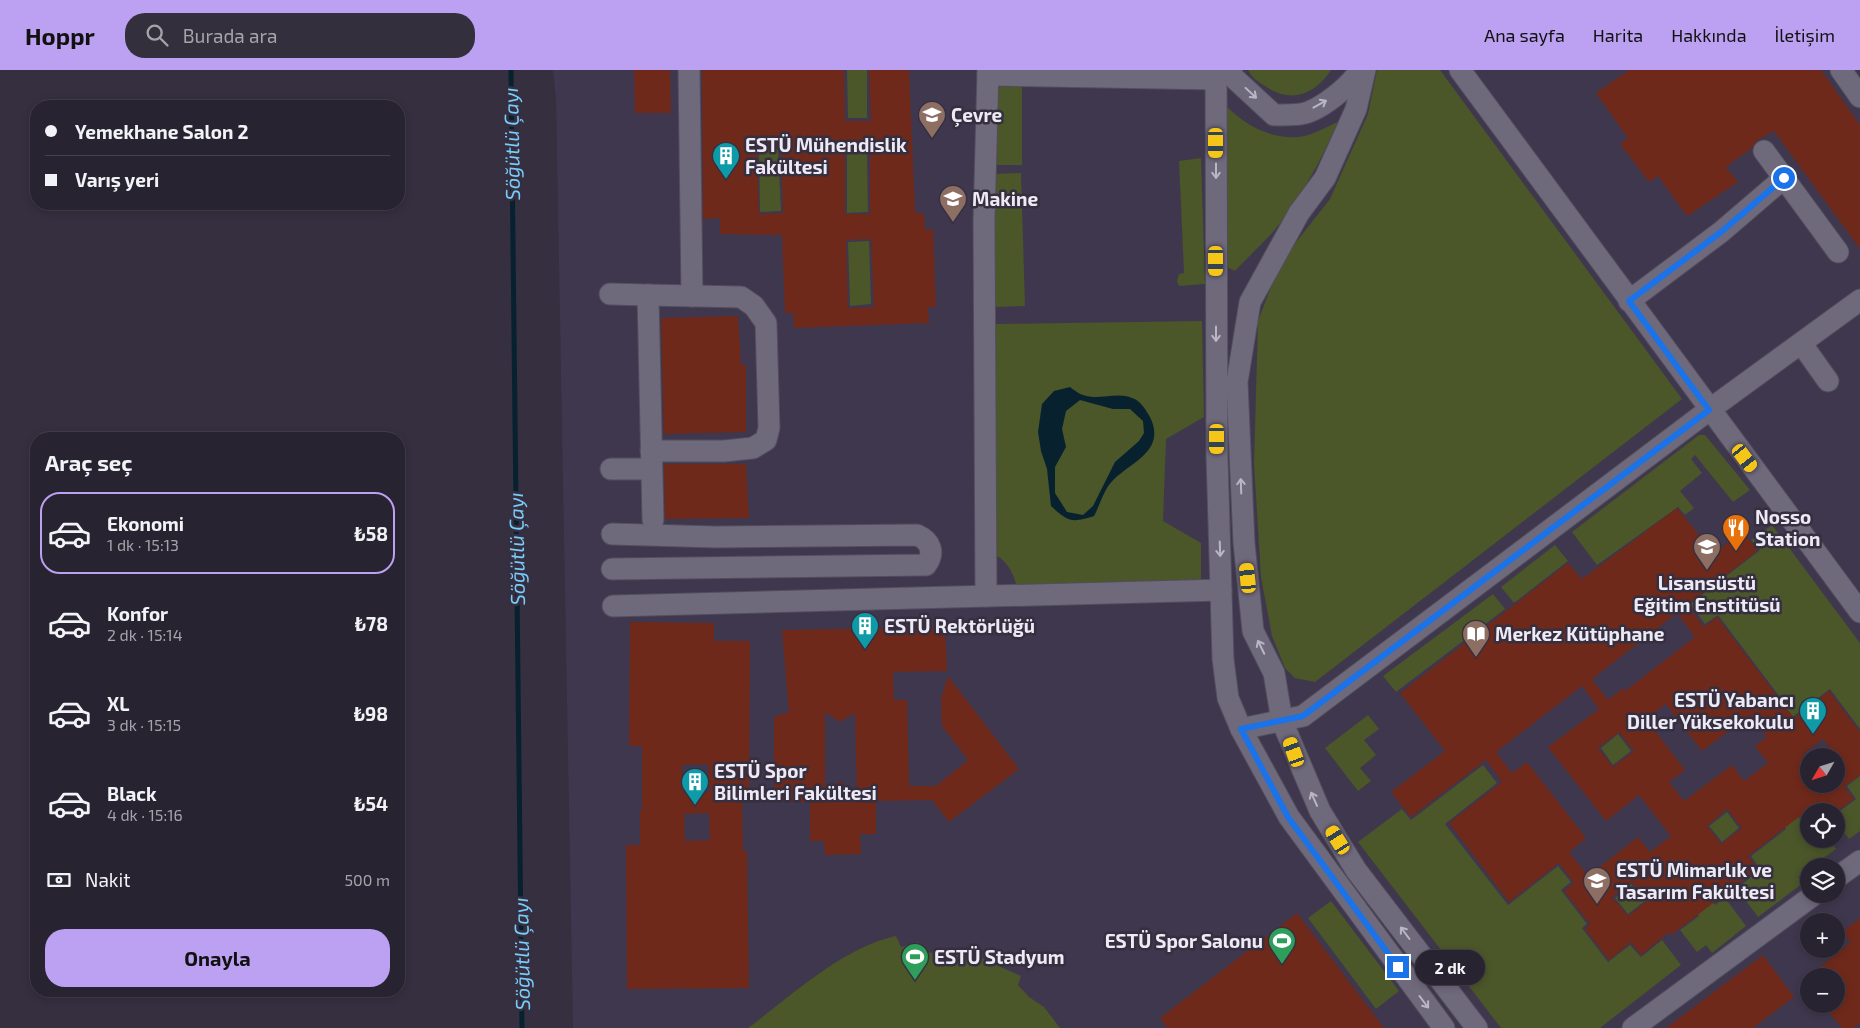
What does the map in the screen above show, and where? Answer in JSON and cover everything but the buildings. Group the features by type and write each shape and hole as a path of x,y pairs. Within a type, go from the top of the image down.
{"street":[{"path":"689,70 692,296"},
{"path":"986,596 984,221 988,72 1220,73 1234,78 1274,115 1303,114 1333,98 1355,78 1360,70"},
{"path":"1365,70 1356,109 1325,178 1299,213 1250,302 1237,382 1244,543 1253,631 1274,673 1282,721 1320,811 1356,870 1477,1028"},
{"path":"1460,70 1709,410 1860,612"},
{"path":"1840,70 1860,97"},
{"path":"1220,73 1217,447 1223,659 1228,698 1241,729 1288,817 1444,1028"},
{"path":"1764,151 1838,252"},
{"path":"1629,301 1721,232 1784,178"},
{"path":"610,294 741,297 754,306 766,323 769,428 766,440 753,448 651,460 611,469"},
{"path":"648,296 651,569"},
{"path":"1241,729 1303,716 1709,410 1860,300"},
{"path":"1801,343 1828,381"},
{"path":"612,534 652,528 917,535 927,539 931,549 931,558 926,565 612,569"},
{"path":"613,606 1221,590"},
{"path":"1845,872 1860,861"},
{"path":"1632,1028 1803,903"}],"shaded area":[{"path":"553,70 1860,70 1860,1028 573,1028 556,100"}],"green space":[{"path":"847,70 867,70 867,118 848,118"},
{"path":"1248,70 1331,70 1325,79 1310,91 1301,94 1284,95 1274,92 1262,84"},
{"path":"1377,70 1440,70 1682,399 1315,682 1295,678 1285,668 1272,636 1261,577 1254,464 1258,321 1272,284 1293,246 1330,199 1368,114"},
{"path":"989,87 1022,87 1022,165 989,165"},
{"path":"1225,105 1249,124 1277,136 1303,136 1338,122 1301,193 1273,232 1235,271 1225,266"},
{"path":"778,149 781,211 760,212 759,150"},
{"path":"847,150 867,150 868,212 847,213"},
{"path":"1201,158 1205,284 1179,286 1177,281 1179,274 1184,273 1179,161"},
{"path":"1021,173 1025,306 994,307 990,174"},
{"path":"869,241 871,304 850,306 848,242"},
{"path":"1202,321 1204,417 1166,439 1163,521 1201,543 1201,583 1018,591 1011,570 996,555 994,324"},
{"path":"1699,435 1705,435 1750,490 1733,502 1695,455 1691,459 1702,473 1680,491 1694,508 1685,515 1678,507 1597,565 1572,532"},
{"path":"1772,525 1860,643 1860,729 1830,689 1779,727 1768,712 1782,700 1718,615 1705,624 1690,604 1760,550 1751,540"},
{"path":"1555,545 1568,561 1514,603 1501,587"},
{"path":"1493,594 1505,609 1396,692 1383,676"},
{"path":"1368,715 1379,729 1364,740 1376,755 1360,768 1371,781 1358,791 1325,748"},
{"path":"1618,734 1631,751 1613,765 1601,748"},
{"path":"1483,765 1497,783 1445,824 1508,905 1558,866 1571,882 1561,890 1587,924 1582,928 1608,962 1630,945 1641,957 1662,940 1681,965 1600,1028 1501,1028 1358,842 1402,809 1411,820"},
{"path":"1860,776 1860,831 1849,839 1845,833 1845,807 1856,799 1847,786"},
{"path":"1772,783 1800,819 1800,848 1836,849 1823,858 1800,858 1800,876 1798,877 1800,885 1758,917 1737,889 1760,869 1751,856 1786,829 1759,793"},
{"path":"1727,812 1739,828 1722,842 1709,826"},
{"path":"1676,855 1715,905 1725,898 1746,926 1712,953 1706,945 1697,952 1680,930 1699,916 1662,867"},
{"path":"1631,884 1645,901 1628,914 1615,898"},
{"path":"1331,901 1399,991 1376,1009 1308,918"},
{"name":"ESTÜ Stadyum","path":"896,936 901,947 918,942 921,952 977,956 1021,976 1018,985 1029,997 1044,1007 1060,1028 748,1028 818,974 837,962 876,942"}],"water":[{"path":"1070,387 1080,394 1089,397 1126,396 1138,401 1150,417 1154,430 1153,440 1149,449 1109,485 1094,516 1071,520 1051,506 1047,469 1041,451 1038,432 1042,404 1054,391","holes":["1080,400 1113,409 1130,409 1143,421 1144,433 1139,441 1115,462 1093,506 1083,515 1067,512 1055,493 1055,467 1066,447 1062,429 1066,411"]}],"waterway":[{"name":"Söğütlü Çayı","path":"511,70 522,1028"}],"place":[{"name":"Çevre","path":"932,139"},
{"name":"ESTÜ Mühendislik Fakültesi","path":"726,180"},
{"name":"Makine","path":"953,223"},
{"name":"Nosso Station","path":"1736,552"},
{"name":"Lisansüstü Eğitim Enstitüsü","path":"1707,571"},
{"name":"ESTÜ Rektörlüğü","path":"865,650"},
{"name":"Merkez Kütüphane","path":"1476,658"},
{"name":"ESTÜ Yabancı Diller Yüksekokulu","path":"1813,735"},
{"name":"ESTÜ Spor Bilimleri Fakültesi","path":"695,806"},
{"name":"ESTÜ Mimarlık ve Tasarım Fakültesi","path":"1597,905"},
{"name":"ESTÜ Spor Salonu","path":"1282,965"},
{"name":"ESTÜ Stadyum","path":"915,981"}],"route":[{"path":"1398,967 1288,817 1241,729 1303,716 1709,410 1629,301 1721,232 1784,178"}]}
